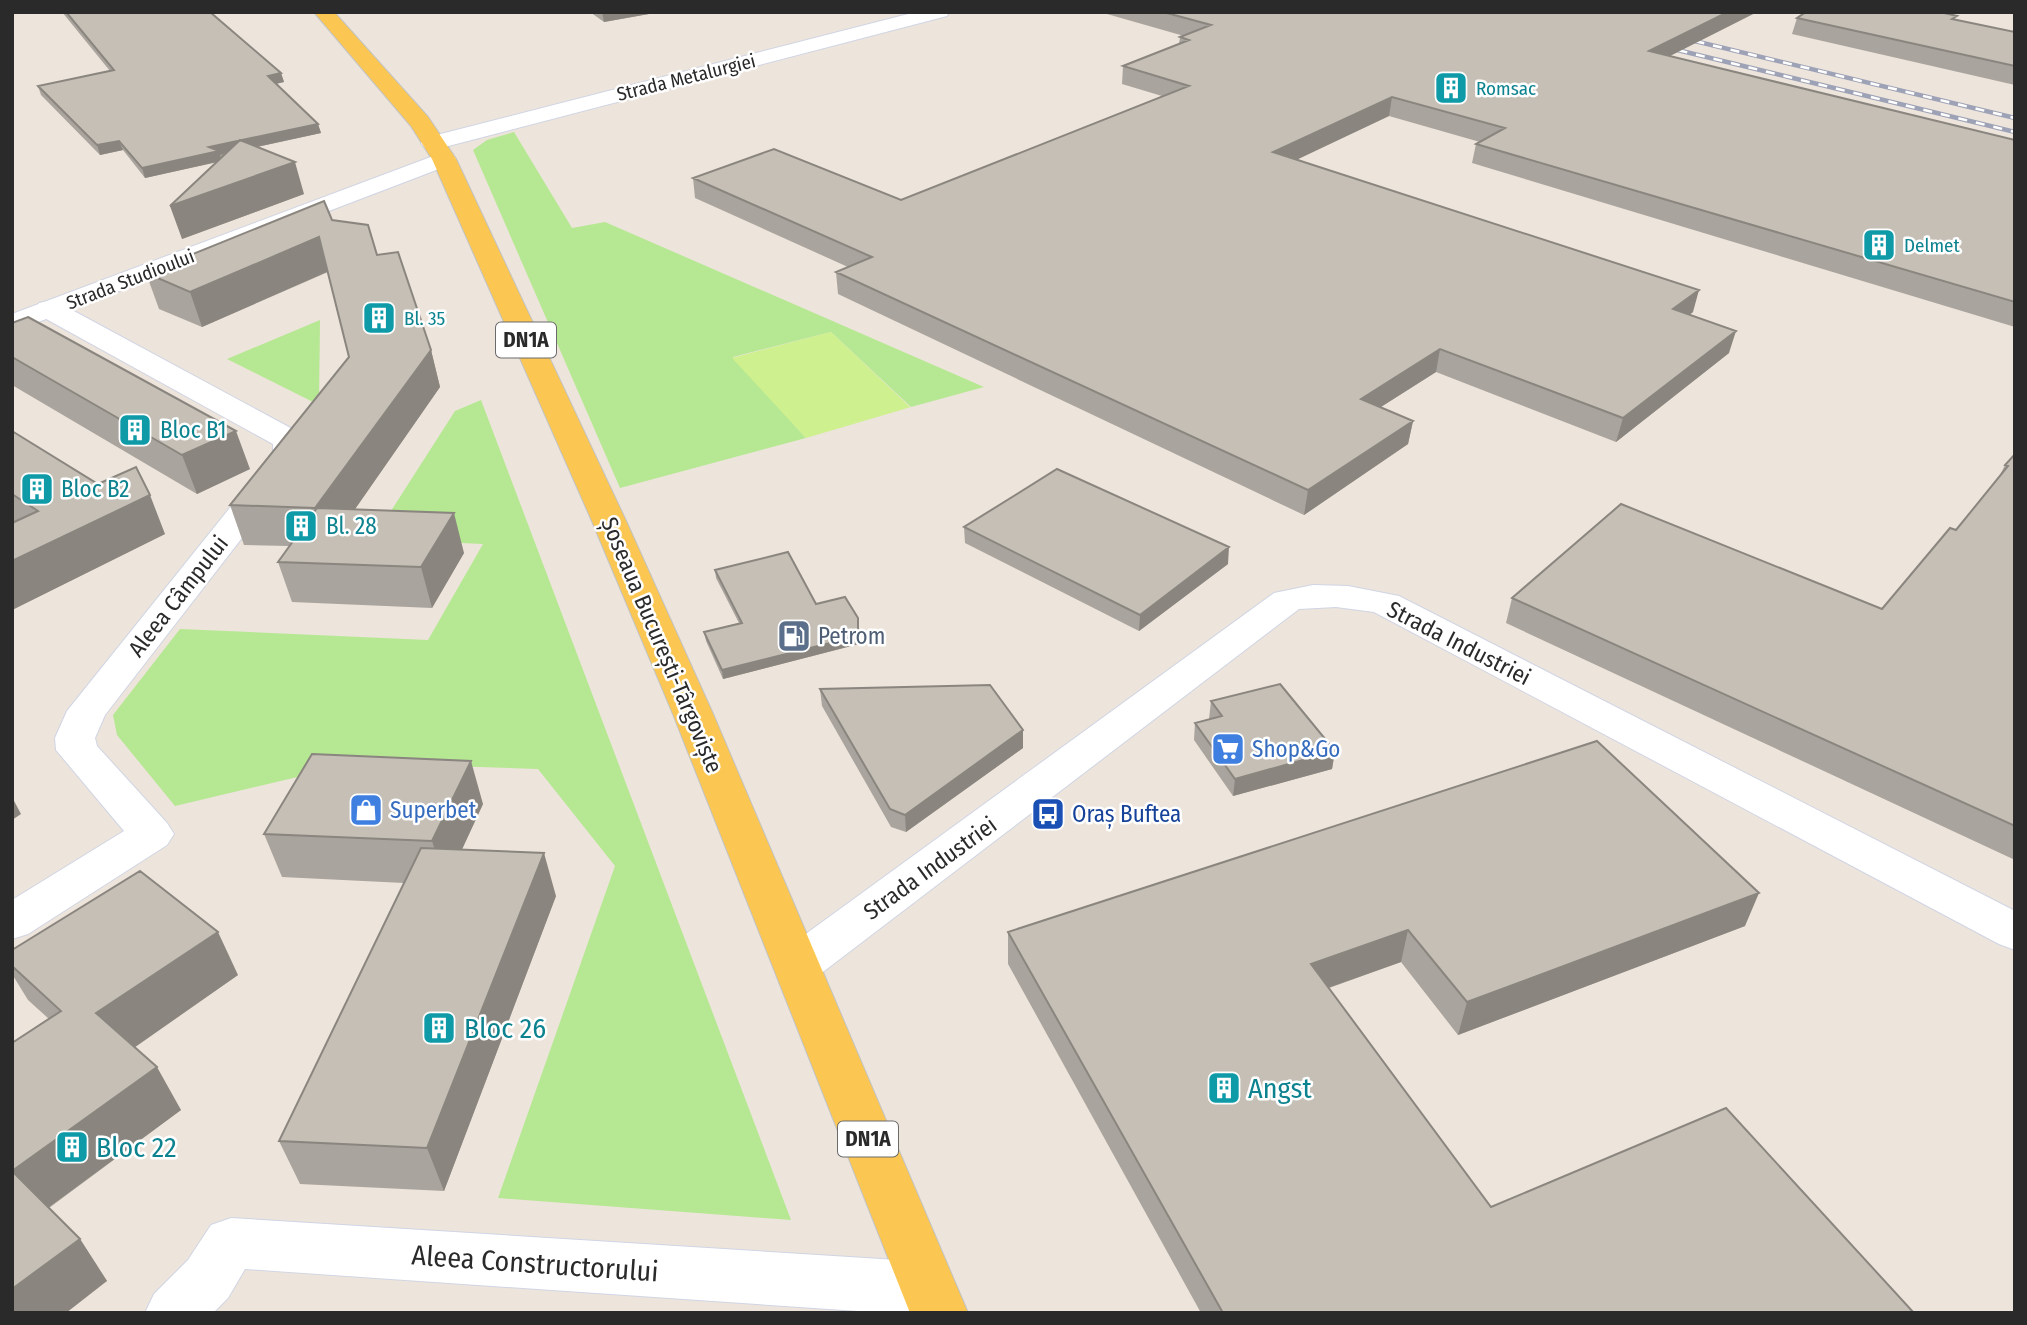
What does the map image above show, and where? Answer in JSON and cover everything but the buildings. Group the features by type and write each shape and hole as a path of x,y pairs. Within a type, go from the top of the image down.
{"main road":[{"name":"Șoseaua București-Târgoviște","path":"323,12 420,122 438,151 609,521 798,965 934,1301"}],"street":[{"name":"Strada Metalurgiei","path":"438,151 940,12"},
{"name":"Strada Studioului","path":"12,324 438,151"},
{"name":"Aleea Câmpului","path":"12,922 152,834 77,750 75,738 87,711 289,456 291,448 287,439 49,309"},
{"name":"Strada Industriei","path":"798,965 1287,601 1315,594 1352,596 1385,604 2015,932"},
{"name":"Aleea Constructorului","path":"174,1313 208,1279 231,1243 934,1301"}],"green space":[{"path":"514,132 572,228 605,222 984,387 911,407 831,332 733,357 806,438 620,488 473,150 487,140"},
{"path":"320,320 319,405 227,359"},
{"path":"831,332 911,407 806,438 732,358"},
{"path":"481,400 791,1220 498,1198 615,866 538,769 357,763 175,806 117,735 113,715 180,629 428,640 483,544 373,539 455,411"}],"railway":[{"path":"1678,37 2015,118"},
{"path":"1661,46 2015,132"}],"place":[{"name":"Romsac","path":"1451,88"},
{"name":"Delmet","path":"1879,245"},
{"name":"Bl. 35","path":"379,318"},
{"name":"Bloc B1","path":"135,430"},
{"name":"Bloc B2","path":"37,489"},
{"name":"Bl. 28","path":"301,526"},
{"name":"Petrom","path":"794,636"},
{"name":"Shop&Go","path":"1228,749"},
{"name":"Superbet","path":"366,810"},
{"name":"Oraș Buftea","path":"1048,814"},
{"name":"Bloc 26","path":"439,1028"},
{"name":"Angst","path":"1224,1088"},
{"name":"Bloc 22","path":"72,1147"}]}
